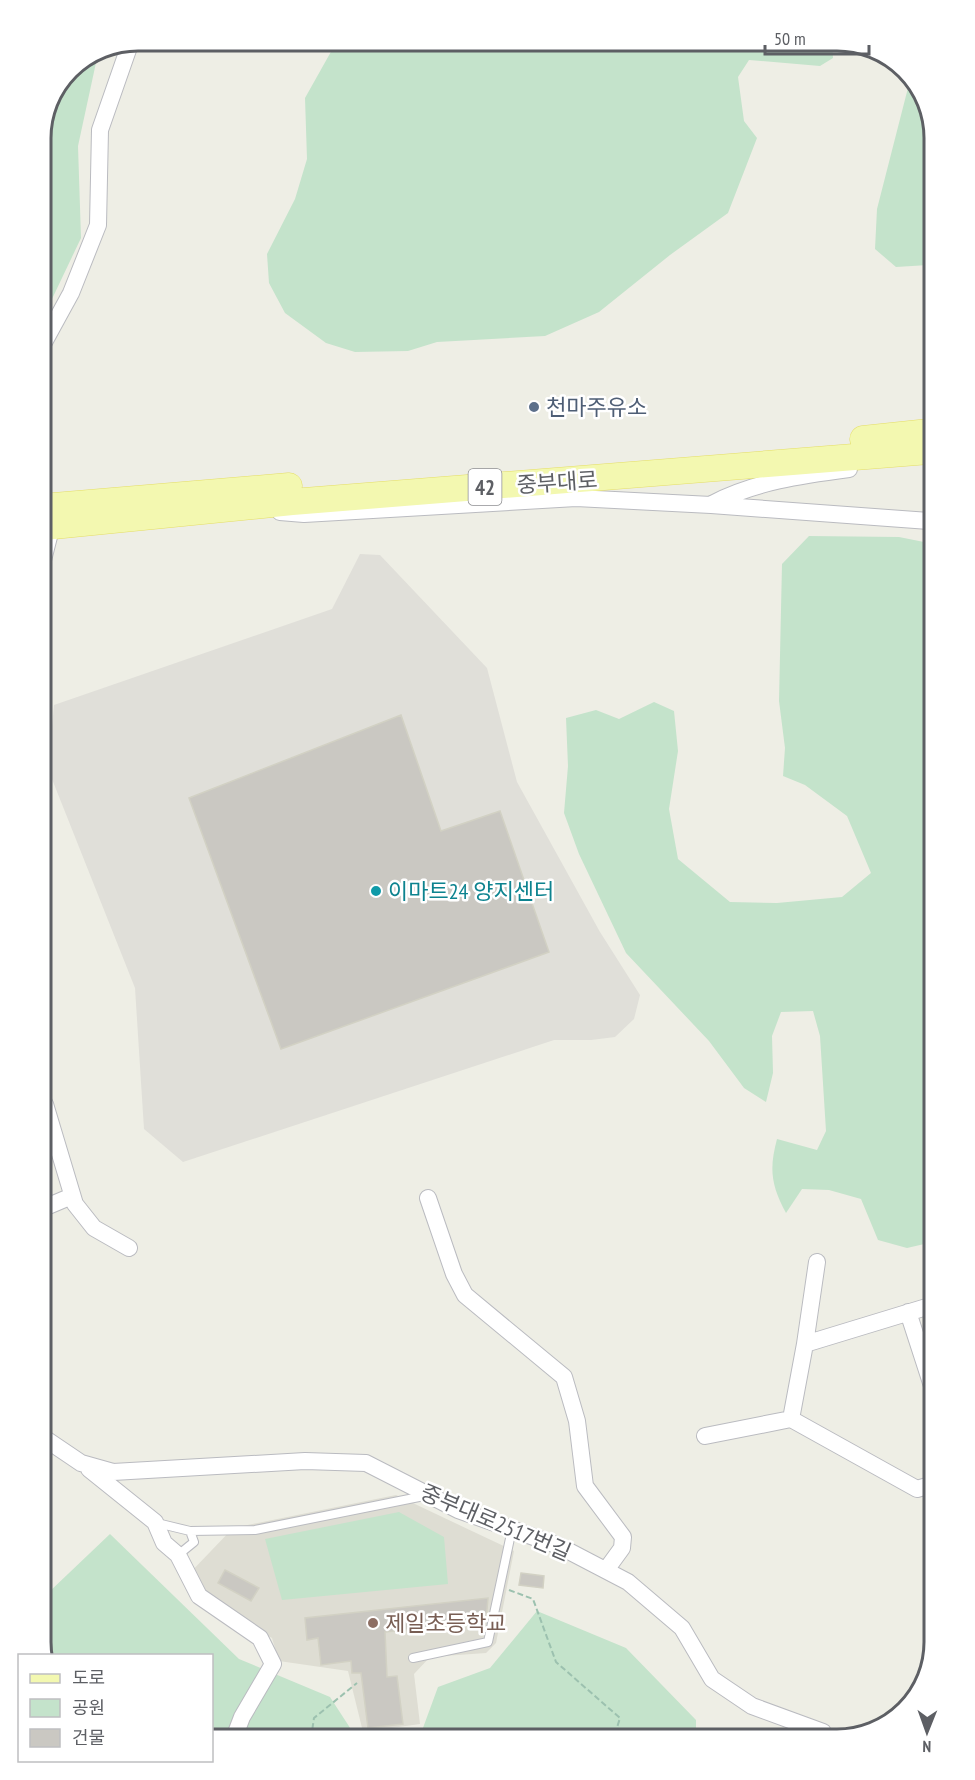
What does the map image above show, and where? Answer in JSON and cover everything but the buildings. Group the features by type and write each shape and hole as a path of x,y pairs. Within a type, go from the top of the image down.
{"main road":[{"name":"중부대로","path":"51,520 242,508 924,445"},
{"name":"중부대로","path":"51,520 924,445"}],"street":[{"path":"51,330 71,293 98,225 100,130 127,52"},
{"path":"711,505 735,491 814,474 884,465 924,445"},
{"path":"242,508 304,514 576,498 924,521"},
{"path":"51,1126 72,1196 82,1216 94,1228 129,1248"},
{"path":"51,1205 72,1196"},
{"path":"428,1198 454,1274 465,1295 564,1377 577,1420 585,1486 623,1537 622,1548 606,1570"},
{"path":"791,1419 817,1262"},
{"path":"805,1344 924,1308"},
{"path":"908,1312 924,1361"},
{"path":"705,1436 791,1419 917,1489 924,1487"},
{"name":"중부대로2517번길","path":"51,1443 81,1463 113,1472 305,1461 366,1463 458,1510 559,1546 628,1582 682,1628 712,1678 752,1706 814,1729"},
{"path":"81,1463 155,1522 164,1543 178,1555 199,1596 260,1638 273,1664 237,1729"}],"lane":[{"path":"155,1522 190,1531 255,1530 428,1495"},
{"path":"413,1658 488,1642 512,1529"},
{"path":"178,1555 194,1542 190,1531"}],"path":[{"path":"500,1586 533,1599 556,1662 620,1718 617,1729"},
{"path":"312,1729 314,1718 357,1683"}],"shaded area":[{"path":"360,554 380,555 487,668 517,782 600,932 640,995 634,1019 615,1037 591,1040 554,1040 183,1162 144,1129 135,988 51,777 54,705 332,609"},
{"name":"제일초등학교","path":"396,1495 514,1551 496,1643 486,1653 430,1657 414,1674 420,1724 384,1729 362,1729 348,1671 279,1661 272,1638 218,1607 187,1576 233,1528"}],"green space":[{"path":"331,51 833,51 833,58 820,66 749,60 738,77 744,121 757,138 728,213 670,255 599,312 545,336 437,342 408,351 355,352 326,343 285,313 269,283 267,254 295,199 307,159 305,98"},
{"path":"96,63 78,146 81,238 51,301 51,133 54,116 69,85"},
{"path":"908,88 917,105 924,138 924,265 896,267 875,249 877,209"},
{"path":"809,536 899,537 924,542 924,1244 907,1248 878,1240 861,1199 829,1190 802,1189 786,1213 777,1194 773,1177 772,1168 777,1139 817,1150 826,1131 820,1036 813,1011 781,1012 772,1036 773,1073 766,1102 744,1088 709,1041 626,953 579,854 564,813 568,766 566,718 596,710 619,719 654,702 674,711 678,751 669,809 678,859 730,902 777,903 842,897 871,873 847,816 805,785 783,776 785,748 779,701 782,564"},
{"path":"399,1512 444,1537 448,1584 282,1600 265,1539"},
{"path":"110,1534 239,1659 330,1697 351,1729 213,1729 213,1654 52,1654 51,1590"},
{"path":"537,1611 626,1648 696,1720 696,1729 423,1729 438,1687 490,1668"}],"place":[{"name":"천마주유소","path":"534,407"},
{"name":"이마트24 양지센터","path":"376,891"},
{"name":"제일초등학교","path":"373,1623"}]}
